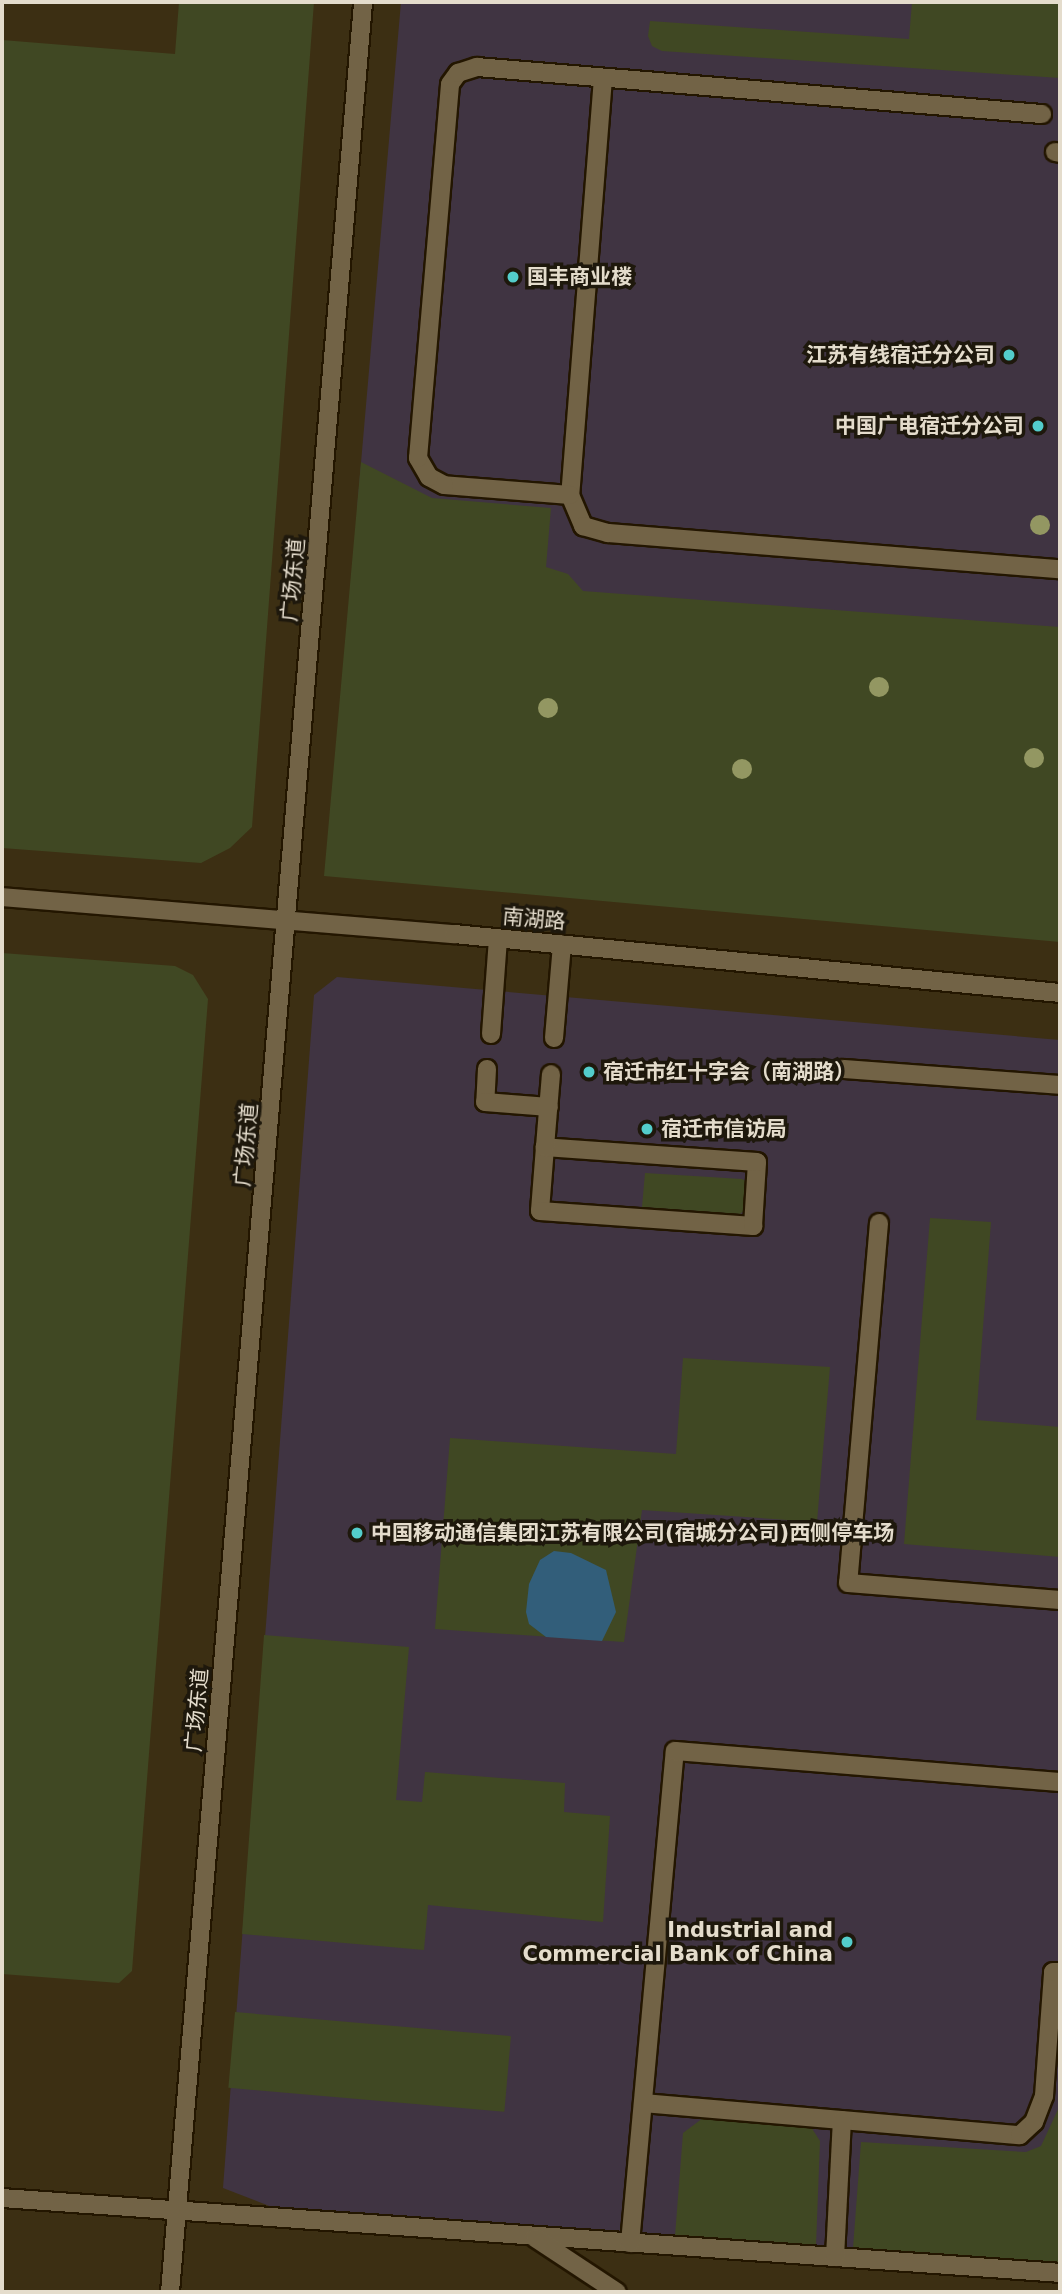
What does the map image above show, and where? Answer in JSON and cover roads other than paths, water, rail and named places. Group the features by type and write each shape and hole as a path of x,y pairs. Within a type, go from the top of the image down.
{"street":[{"name":"广场东道","path":"170,2292 288,920 363,2"},
{"path":"570,495 444,485 429,477 418,458 450,84 458,73 477,67 1042,114"},
{"path":"603,78 570,495 574,514 583,526 597,532 1060,569"},
{"name":"南湖路","path":"2,897 498,938 1060,993"},
{"path":"491,1034 498,938"},
{"path":"554,1038 562,944"},
{"path":"487,1069 485,1102 548,1107"},
{"path":"843,1069 1060,1085"},
{"path":"545,1147 757,1162 753,1226 540,1211 548,1107 551,1074"},
{"path":"879,1223 848,1583 1060,1600"},
{"path":"630,2244 675,1751 1060,1782"},
{"path":"643,2103 1020,2135 1034,2122 1044,2096 1053,1972 1060,1972"},
{"path":"835,2257 842,2120"},
{"path":"2,2198 1060,2273"},
{"path":"534,2237 617,2292"}],"water":[{"path":"554,1551 571,1553 606,1570 616,1612 602,1641 546,1637 529,1624 526,1612 529,1584 540,1560"}],"place":[{"name":"国丰商业楼","path":"513,277"},
{"name":"江苏有线宿迁分公司","path":"1009,355"},
{"name":"中国广电宿迁分公司","path":"1038,426"},
{"name":"宿迁市红十字会（南湖路）","path":"589,1072"},
{"name":"宿迁市信访局","path":"647,1129"},
{"name":"中国移动通信集团江苏有限公司(宿城分公司)西侧停车场","path":"357,1533"},
{"name":"Industrial and Commercial Bank of China","path":"847,1942"}]}
